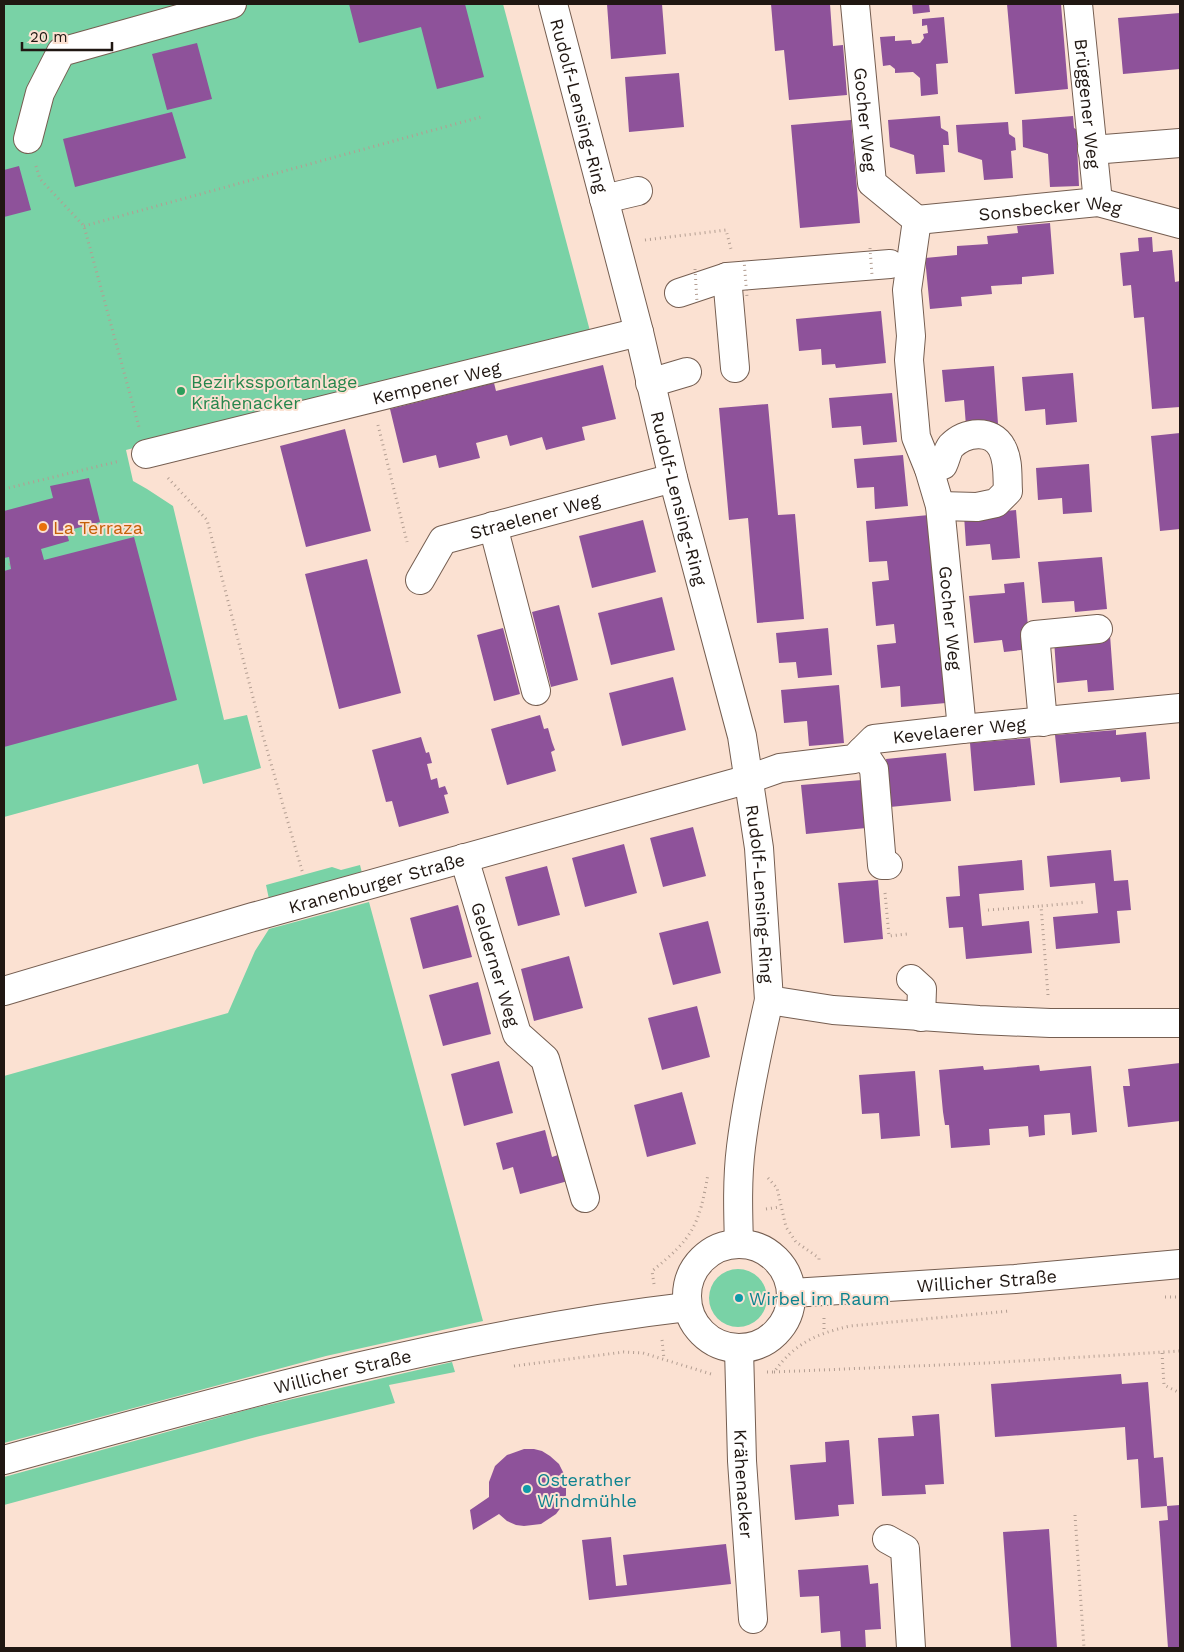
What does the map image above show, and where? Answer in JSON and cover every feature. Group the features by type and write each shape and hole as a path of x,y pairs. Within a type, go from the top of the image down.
{"street":[{"path":"28,139 40,92 61,52 232,4"},
{"name":"Rudolf-Lensing-Ring","path":"553,4 638,332 673,478 742,736 749,779 759,848 769,1000 756,1060 741,1147 738,1212 739,1244"},
{"name":"Gocher Weg","path":"855,4 872,183 907,290 911,336 909,360 916,437 929,469 940,506 962,729"},
{"name":"Brüggener Weg","path":"1078,4 1098,202"},
{"path":"1092,150 1180,143"},
{"path":"604,199 638,190"},
{"name":"Sonsbecker Weg","path":"688,297 734,263 893,250 1098,202 1180,224"},
{"path":"734,263 735,368"},
{"name":"Kempener Weg","path":"146,454 638,332"},
{"path":"650,384 686,372"},
{"path":"929,469 943,464 950,447 966,437 977,434 991,436 1001,446 1006,458 1008,491 996,503 977,507 940,506"},
{"name":"Straelener Weg","path":"420,580 443,540 673,478"},
{"path":"493,526 536,691"},
{"path":"1044,722 1035,635 1098,629"},
{"name":"Kevelaerer Weg","path":"749,779 780,768 854,759 874,738 1180,708"},
{"path":"862,752 874,769 885,865"},
{"name":"Kranenburger Straße","path":"4,991 243,919 749,779"},
{"name":"Gelderner Weg","path":"464,858 516,1034 545,1059 585,1198"},
{"path":"912,979 922,989 922,1016"},
{"name":"Rudolf-Lensing-Ring","path":"769,1000 833,1010 922,1016 1050,1023 1180,1023"},
{"path":"739,1244 758,1247 775,1258 787,1274 792,1292 789,1314 778,1332 740,1361 722,1346 706,1337 694,1324 688,1308 687,1288 693,1271 705,1257 720,1247 739,1244"},
{"name":"Willicher Straße","path":"792,1292 1015,1279 1180,1264"},
{"name":"Willicher Straße","path":"4,1460 249,1393 378,1362 588,1320 688,1308"},
{"name":"Krähenacker","path":"740,1361 742,1461 753,1619"},
{"path":"887,1539 905,1549 911,1648"}],"path":[{"path":"84,226 481,117"},
{"path":"28,139 40,179 84,226 146,454 207,520 263,736 311,901"},
{"path":"616,247 656,238 726,230 734,263 747,297"},
{"path":"688,297 695,269"},
{"path":"372,397 404,533 420,580"},
{"path":"4,489 146,454"},
{"path":"4,566 10,564"},
{"path":"885,865 889,936 907,934 907,938"},
{"path":"988,910 1086,902"},
{"path":"1041,906 1050,1023"},
{"path":"657,1311 652,1271 685,1242 694,1228 702,1209 709,1165"},
{"path":"777,1188 786,1227 796,1242 818,1258 822,1290"},
{"path":"1162,1297 1180,1297"},
{"path":"774,1372 780,1363 803,1342 824,1332 850,1326 1016,1310"},
{"path":"510,1366 624,1352 650,1355 713,1375 740,1361 774,1372 1180,1351"},
{"path":"1162,1353 1164,1385 1180,1393"},
{"path":"1075,1515 1084,1648"}],"green space":[{"name":"Bezirkssportanlage Krähenacker","path":"4,4 503,4 590,331 126,450 133,481 173,506 224,720 247,715 261,768 203,784 198,764 4,817"},
{"path":"360,865 362,873 269,899 266,885 332,867 341,870"},
{"path":"369,902 483,1321 326,1356 4,1443 4,1076 228,1013 255,951 269,929"},
{"path":"738,1269 749,1271 759,1277 765,1287 767,1298 765,1309 759,1319 749,1325 738,1327 727,1325 717,1319 711,1309 709,1298 711,1287 717,1277 727,1271"},
{"path":"452,1362 455,1372 389,1385 395,1403 260,1436 4,1505 4,1477 250,1409"}],"building":[{"path":"349,4 465,4 484,77 437,89 421,27 359,43"},
{"path":"607,4 662,4 666,54 611,59"},
{"path":"771,4 830,4 833,46 843,45 847,95 789,100 784,50 775,51"},
{"path":"912,4 929,4 930,12 913,14"},
{"path":"1007,4 1061,4 1068,89 1015,94"},
{"path":"1180,13 1180,69 1123,74 1118,18"},
{"path":"944,17 948,63 936,64 938,94 921,96 920,78 913,72 895,73 895,69 890,65 883,66 880,37 895,36 895,41 911,40 912,44 920,43 924,38 923,34 928,33 927,25 922,26 922,19"},
{"path":"197,43 212,99 167,110 152,54"},
{"path":"679,73 684,127 629,132 625,77"},
{"path":"172,112 186,158 75,187 63,139"},
{"path":"940,116 941,128 948,132 949,145 943,145 945,172 916,174 914,155 890,147 888,120"},
{"path":"1073,116 1074,128 1081,132 1082,145 1077,145 1079,186 1050,187 1048,154 1023,147 1022,120"},
{"path":"851,120 860,223 800,228 791,125"},
{"path":"1008,122 1009,134 1015,138 1016,150 1011,151 1013,178 984,180 982,160 958,152 956,125"},
{"path":"19,166 31,210 4,217 4,170"},
{"path":"1050,223 1054,274 1022,277 1022,284 991,286 992,294 961,297 962,306 930,309 925,258 957,255 957,246 988,244 987,236 1018,233 1017,226"},
{"path":"1152,237 1153,252 1172,250 1175,282 1180,281 1180,407 1152,409 1144,317 1134,318 1131,285 1123,286 1120,253 1139,251 1138,238"},
{"path":"881,311 886,363 836,368 835,364 822,365 821,349 799,351 796,319"},
{"path":"603,365 616,419 582,427 585,440 546,450 542,437 510,446 507,435 476,443 480,458 439,468 436,455 403,463 390,409 494,383 496,391"},
{"path":"994,366 998,424 966,426 964,400 945,402 942,370"},
{"path":"1073,373 1077,422 1046,425 1045,409 1025,411 1022,377"},
{"path":"892,393 897,442 863,445 861,426 832,428 829,398"},
{"path":"768,404 778,515 795,514 804,619 757,623 748,518 729,520 719,408"},
{"path":"345,429 371,531 306,547 280,446"},
{"path":"1180,433 1180,529 1160,531 1151,436"},
{"path":"903,455 908,506 875,509 874,487 857,488 854,459"},
{"path":"1089,464 1092,512 1063,514 1062,498 1038,500 1036,468"},
{"path":"89,478 100,522 66,531 69,541 41,549 44,560 134,537 177,700 4,747 4,571 11,569 9,557 4,558 4,511 53,498 50,486"},
{"path":"1016,510 1020,558 992,560 990,544 966,546 964,515"},
{"path":"929,515 946,703 901,707 900,686 881,688 877,645 896,643 894,624 876,626 872,582 889,580 887,561 869,562 866,521"},
{"path":"643,520 656,572 592,588 579,536"},
{"path":"1102,557 1107,609 1075,612 1074,601 1042,603 1038,562"},
{"path":"367,559 401,693 339,709 305,574"},
{"path":"1024,582 1030,649 1004,652 1002,640 974,643 969,596 1005,593 1004,584"},
{"path":"662,597 675,650 611,665 598,613"},
{"path":"559,605 578,680 551,687 532,612"},
{"path":"503,628 520,694 494,701 477,635"},
{"path":"828,628 832,675 798,678 796,662 779,663 776,633"},
{"path":"1110,635 1114,690 1088,692 1087,680 1057,683 1054,640"},
{"path":"673,677 686,730 622,746 609,693"},
{"path":"839,685 844,743 809,746 807,721 784,723 781,690"},
{"path":"540,715 544,729 548,728 555,750 551,752 556,771 507,785 491,729"},
{"path":"1116,730 1116,735 1146,732 1150,779 1121,782 1120,777 1060,783 1055,735"},
{"path":"421,737 426,753 429,752 432,763 427,764 431,780 437,778 439,788 445,786 448,794 444,795 449,813 399,827 392,801 386,802 372,750"},
{"path":"1030,738 1035,785 974,791 970,743"},
{"path":"946,753 951,801 890,807 886,759"},
{"path":"862,780 866,828 806,834 801,785"},
{"path":"693,827 706,876 663,887 650,838"},
{"path":"624,844 637,893 585,907 572,858"},
{"path":"1111,850 1114,881 1128,880 1131,910 1117,911 1120,943 1056,949 1053,917 1098,913 1095,883 1050,887 1047,856"},
{"path":"1022,860 1024,890 979,894 982,926 1029,921 1032,953 966,959 963,927 949,928 946,897 960,896 958,866"},
{"path":"547,866 560,915 518,926 505,877"},
{"path":"878,880 883,939 844,943 838,883"},
{"path":"458,905 472,957 423,969 410,918"},
{"path":"708,921 721,973 673,985 659,933"},
{"path":"569,956 583,1008 534,1021 521,969"},
{"path":"478,982 491,1034 443,1046 429,995"},
{"path":"697,1006 710,1057 662,1070 648,1018"},
{"path":"499,1061 513,1113 464,1126 451,1074"},
{"path":"1180,1063 1180,1121 1128,1127 1123,1086 1130,1086 1128,1069"},
{"path":"1039,1065 1040,1071 1091,1066 1097,1132 1072,1135 1070,1113 1044,1115 1045,1135 1029,1137 1028,1126 989,1129 990,1145 951,1148 949,1125 945,1125 943,1112 939,1070 983,1066 984,1070"},
{"path":"915,1071 920,1136 881,1139 879,1113 862,1114 859,1075"},
{"path":"682,1092 696,1144 647,1157 634,1105"},
{"path":"545,1130 552,1157 561,1154 568,1181 520,1194 513,1167 503,1170 496,1143"},
{"path":"1121,1374 1122,1384 1148,1382 1154,1458 1163,1457 1167,1506 1141,1508 1138,1459 1127,1460 1125,1427 995,1437 991,1384"},
{"path":"939,1414 944,1484 925,1485 926,1494 882,1496 878,1438 914,1436 912,1416"},
{"path":"849,1440 854,1504 838,1505 839,1516 795,1520 790,1465 826,1462 825,1442"},
{"name":"Osterather Windmühle","path":"524,1449 542,1451 559,1464 566,1484 566,1495 562,1506 556,1514 541,1524 516,1525 507,1521 499,1514 473,1530 470,1510 489,1497 489,1482 495,1466 507,1455"},
{"path":"1180,1505 1180,1648 1168,1648 1159,1521 1168,1520 1167,1506"},
{"path":"1049,1529 1057,1648 1011,1648 1003,1532"},
{"path":"611,1537 616,1586 627,1585 623,1555 726,1544 731,1584 589,1600 582,1540"},
{"path":"868,1565 870,1584 878,1583 881,1629 865,1630 866,1648 841,1648 840,1631 821,1633 819,1596 800,1597 798,1570"}],"place":[{"name":"Bezirkssportanlage Krähenacker","path":"181,391"},
{"name":"La Terraza","path":"43,527"},
{"name":"Wirbel im Raum","path":"739,1298"},
{"name":"Osterather Windmühle","path":"527,1489"}]}
